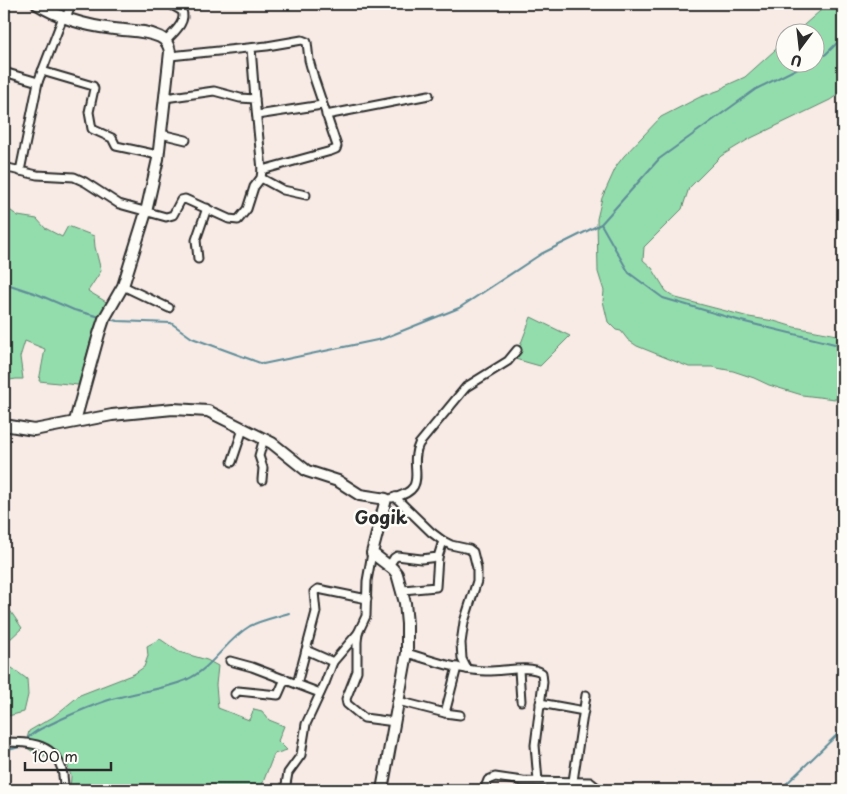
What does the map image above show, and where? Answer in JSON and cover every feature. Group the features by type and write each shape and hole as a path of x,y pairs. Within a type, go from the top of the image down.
{"street":[{"path":"37,4 65,17 100,27 142,31 159,36 166,41 170,48 158,155 146,212 123,286 105,317 75,421"},
{"path":"20,171 38,82 71,4"},
{"path":"166,41 182,23 184,16 182,10 170,4"},
{"path":"170,56 251,48 302,40 308,42 309,60 322,105 337,142 336,149 262,170"},
{"path":"4,167 45,176 74,177 119,204 166,217 172,216 183,199 229,219 238,220 244,214 254,187 261,178 262,170 251,48"},
{"path":"42,71 93,86 89,112 92,129 112,138 116,146 158,155"},
{"path":"4,72 38,82"},
{"path":"165,98 214,92 240,98 255,99"},
{"path":"326,115 429,95"},
{"path":"257,115 322,105"},
{"path":"161,134 186,140"},
{"path":"261,178 283,190 306,195"},
{"path":"198,259 196,240 207,208"},
{"path":"123,286 169,308"},
{"path":"4,425 34,430 112,415 187,409 208,411 264,438 307,471 338,481 360,495 391,498 408,492 415,485 418,444 444,416 466,387 502,366 517,350"},
{"path":"232,462 243,429"},
{"path":"262,480 263,468 259,456 264,438"},
{"path":"391,498 443,541 473,552 477,568 477,581 464,622 461,643 462,659 467,669"},
{"path":"285,790 288,773 301,755 306,724 333,662 358,633 366,616 367,581 372,553 391,498"},
{"path":"403,590 436,587 438,557 443,541"},
{"path":"372,553 397,574 403,590 406,610 407,653 382,790"},
{"path":"389,566 397,556 421,559 438,557"},
{"path":"297,684 316,612 315,590 366,598"},
{"path":"358,633 357,671 346,699 347,704 364,718 394,722"},
{"path":"306,650 333,662"},
{"path":"407,653 467,669 486,671 532,668 542,672 544,676 535,745 538,781"},
{"path":"230,661 246,665 320,693"},
{"path":"445,713 457,667"},
{"path":"519,670 520,701"},
{"path":"235,694 238,691 278,694 285,679"},
{"path":"573,781 586,695"},
{"path":"398,701 460,715"},
{"path":"540,703 584,711"},
{"path":"4,742 28,742 55,755 62,768 65,790"},
{"path":"484,790 488,780 495,777 523,781 590,782 600,790"}],"green space":[{"path":"828,4 843,4 843,91 830,100 749,139 721,156 689,188 682,209 644,247 643,260 652,268 666,291 676,298 749,317 843,336 843,400 802,395 733,371 712,367 689,367 637,346 608,322 603,301 604,291 598,272 597,219 602,198 617,165 624,156 661,117 745,77 774,51 774,72 824,72 824,22 807,22"},
{"path":"4,206 18,216 37,219 45,228 62,237 68,226 94,236 101,271 88,291 108,303 93,333 78,385 39,381 45,349 25,341 20,357 23,379 4,381"},
{"path":"531,317 570,336 540,366 515,359"},
{"path":"4,602 22,628 8,641 4,641"},
{"path":"160,639 179,652 207,660 218,666 216,685 218,708 249,720 254,709 262,711 269,720 284,726 278,741 287,750 274,754 260,790 70,790 71,776 67,764 37,754 25,747 29,731 53,717 80,695 134,674 144,667 148,656 147,646"},
{"path":"4,667 12,668 27,679 28,695 24,712 4,717"}],"waterway":[{"path":"824,55 843,37"},
{"path":"107,319 171,323 192,338 263,364 382,339 459,308 541,254 601,224 659,159 756,89 790,72"},
{"path":"601,224 629,273 663,298 741,321 843,346"},
{"path":"4,283 37,294 74,310 100,317"},
{"path":"25,741 32,734 96,704 170,686 186,680 196,675 241,632 250,626 289,613"},
{"path":"780,790 843,729"},
{"path":"4,751 22,745"}],"district":[{"name":"Gogik","path":"381,518"}]}
